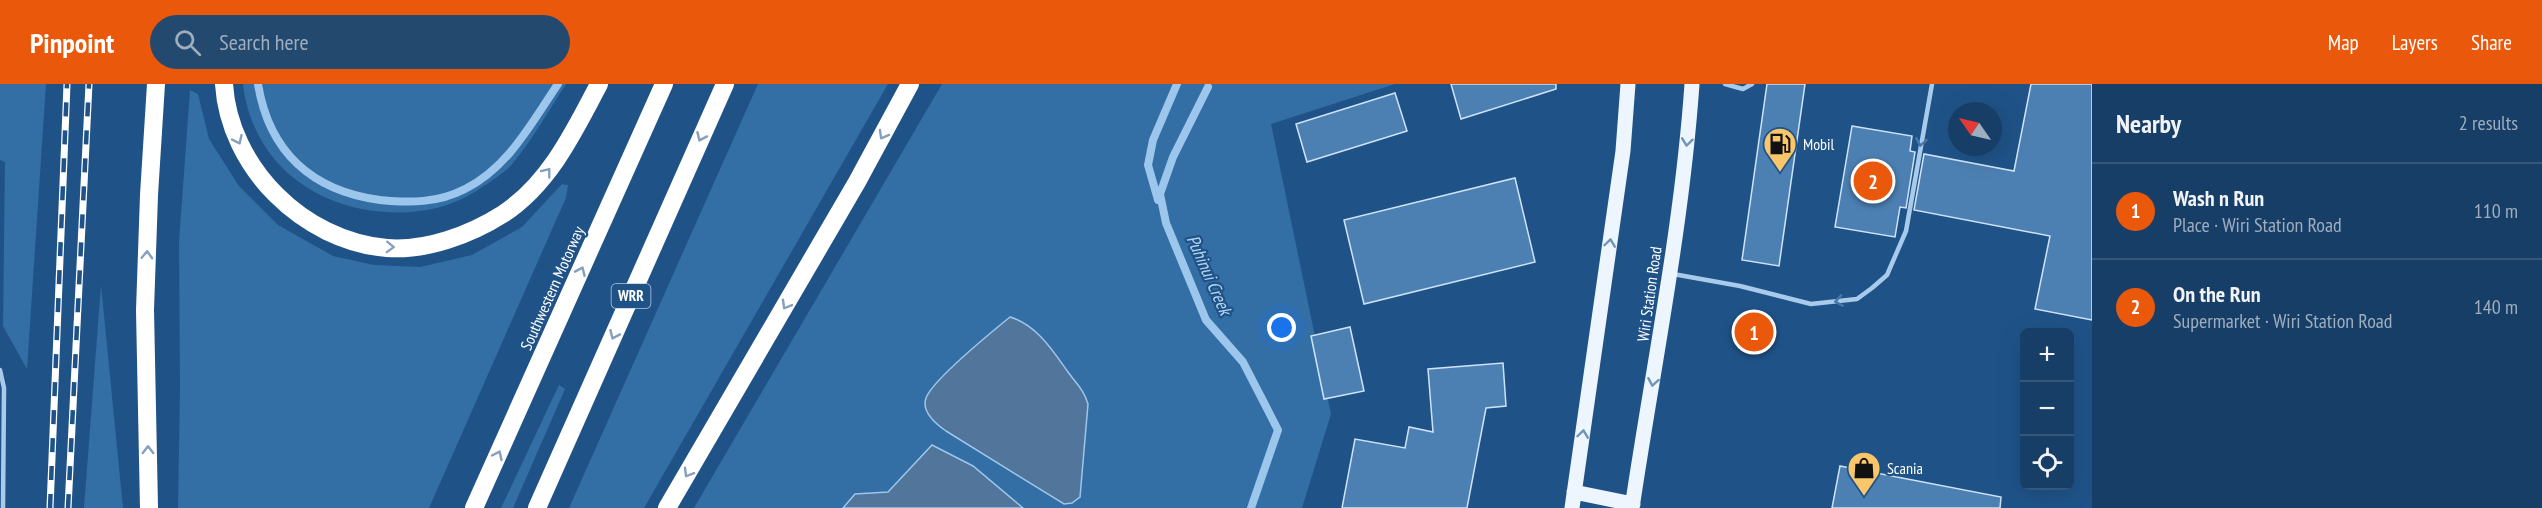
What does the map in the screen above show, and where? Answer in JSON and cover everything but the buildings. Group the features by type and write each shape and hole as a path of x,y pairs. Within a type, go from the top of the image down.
{"highway":[{"path":"149,508 146,310 149,195 156,84"},
{"path":"224,84 236,139 264,183 280,199 316,225 338,236 387,248 441,242 467,233 505,212 530,192 548,172 568,142 599,84"},
{"name":"Southwestern Motorway","path":"474,508 664,84"},
{"name":"WRR","path":"537,508 725,84"},
{"path":"667,508 857,182 910,84"}],"main road":[{"name":"Wiri Station Road","path":"1633,506 1670,274 1683,181 1692,84"},
{"path":"1572,508 1623,151 1626,87"},
{"path":"1574,492 1633,506"}],"lane":[{"path":"1725,84 1743,88 1752,84"},
{"path":"1670,274 1740,286 1811,304 1857,298 1872,288 1887,275 1906,231 1932,84"},
{"path":"0,370 4,388 3,508"}],"shaded area":[{"path":"0,84 46,84 27,369 3,326 5,162 0,160"},
{"path":"243,84 566,84 527,144 513,163 500,175 473,193 442,207 419,211 385,212 333,201 290,175 272,157 259,135 249,111"},
{"path":"758,84 888,84 644,508 569,508"},
{"path":"942,84 1395,84 1271,124 1331,414 1302,508 1023,508 973,466 932,445 888,493 856,494 843,508 694,508","holes":["1010,318 1028,326 1050,348 1080,387 1088,404 1064,504 935,423 939,381"]},
{"path":"190,90 198,94 209,139 239,186 278,225 333,256 374,265 420,267 472,255 522,227 562,184 568,185 566,198 429,508 178,508 179,242"},
{"path":"101,285 123,508 84,508"},
{"path":"1010,317 1028,326 1044,340 1080,387 1088,404 1080,497 1072,503 1064,504 946,431 927,413 926,398 940,379"},
{"path":"559,385 565,389 513,508 501,508"},
{"path":"932,445 973,466 1023,508 843,508 855,494 888,492"}],"waterway":[{"path":"258,84 272,130 298,164 314,177 334,188 380,200 402,202 445,197 480,180 494,169 518,143 558,84"},
{"name":"Puhinui Creek","path":"1158,200 1148,165 1153,140 1177,84"},
{"name":"Puhinui Creek","path":"1208,87 1173,157 1160,194 1166,223 1206,320 1243,362 1278,430 1251,508"}],"railway":[{"path":"50,508 67,84"},
{"path":"68,508 89,84"}],"place":[{"name":"Mobil","path":"1780,173"},
{"name":"On the Run","path":"1873,181"},
{"name":"Wash n Run","path":"1754,332"},
{"name":"Scania","path":"1864,497"}]}
